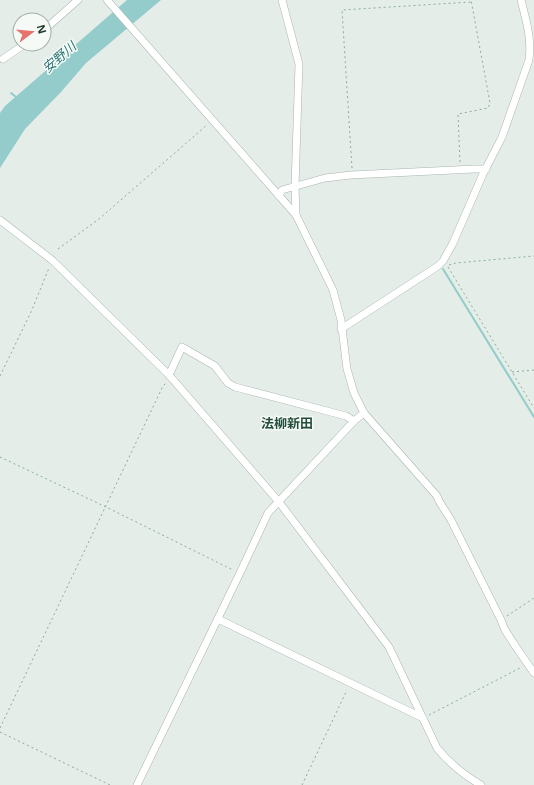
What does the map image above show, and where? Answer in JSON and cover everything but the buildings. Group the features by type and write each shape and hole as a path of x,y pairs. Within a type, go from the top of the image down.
{"street":[{"path":"52,23 78,0"},
{"path":"107,0 296,215 334,290 341,320 347,369 354,393 364,414 437,496 438,501 451,520 505,630 534,673"},
{"path":"282,0 299,64 295,186 296,215"},
{"path":"341,329 431,271 443,261 453,243 502,137 529,60 530,37 521,0"},
{"path":"3,59 13,52"},
{"path":"278,196 282,190 325,178 352,175 486,169"},
{"path":"0,220 52,260 170,377 279,502 389,648 437,748 447,760 481,785"},
{"path":"170,377 182,347 215,366 228,383 235,388 346,416 354,421"},
{"path":"137,785 240,574 268,513 354,421 364,414"},
{"path":"218,619 423,718"}],"path":[{"path":"352,175 342,10 471,1 490,103 488,108 459,112 458,114 460,169"},
{"path":"58,249 99,219 212,121"},
{"path":"534,256 456,263 447,266 534,408"},
{"path":"0,376 31,312 52,260"},
{"path":"512,372 534,370"},
{"path":"0,728 163,386 170,377"},
{"path":"0,457 106,507 240,574"},
{"path":"501,620 534,598"},
{"path":"423,718 501,679 527,664"},
{"path":"302,785 350,682"},
{"path":"0,732 110,785"}],"water":[{"path":"127,0 161,0 86,63 61,92 25,129 0,168 0,113 5,106"}],"waterway":[{"path":"11,93 16,97"},
{"path":"443,269 534,417"}],"district":[{"name":"法柳新田","path":"287,423"}],"water label":[{"name":"安野川","path":"59,57"}]}
